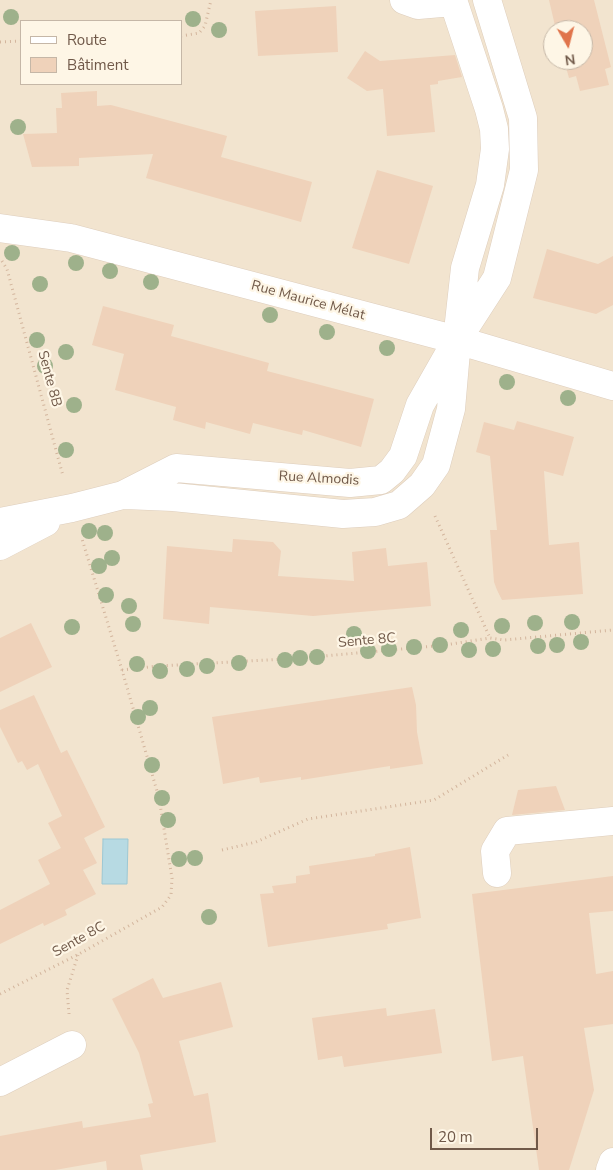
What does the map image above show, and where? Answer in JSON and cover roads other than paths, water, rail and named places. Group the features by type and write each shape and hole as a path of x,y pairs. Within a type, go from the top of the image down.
{"street":[{"path":"404,0 418,5 453,1 494,129 495,149 490,185 466,268 457,340"},
{"path":"457,340 498,278 524,170 523,118 487,0"},
{"path":"490,185 518,192"},
{"name":"Rue Maurice Mélat","path":"0,228 71,238 457,340 613,386"},
{"name":"Rue Almodis","path":"123,495 173,497 343,514 376,512 399,505 422,485 436,465 451,409 457,340"},
{"name":"Rue Almodis","path":"0,522 72,508 123,495 176,468 350,483 382,480 404,456 420,405 457,340"},
{"name":"Rue Almodis","path":"0,546 72,508"},
{"path":"497,873 495,851 507,831 613,821"},
{"path":"0,1082 72,1045"},
{"path":"610,1170 613,1162"}],"water":[{"path":"103,839 128,839 127,884 102,884"}]}
